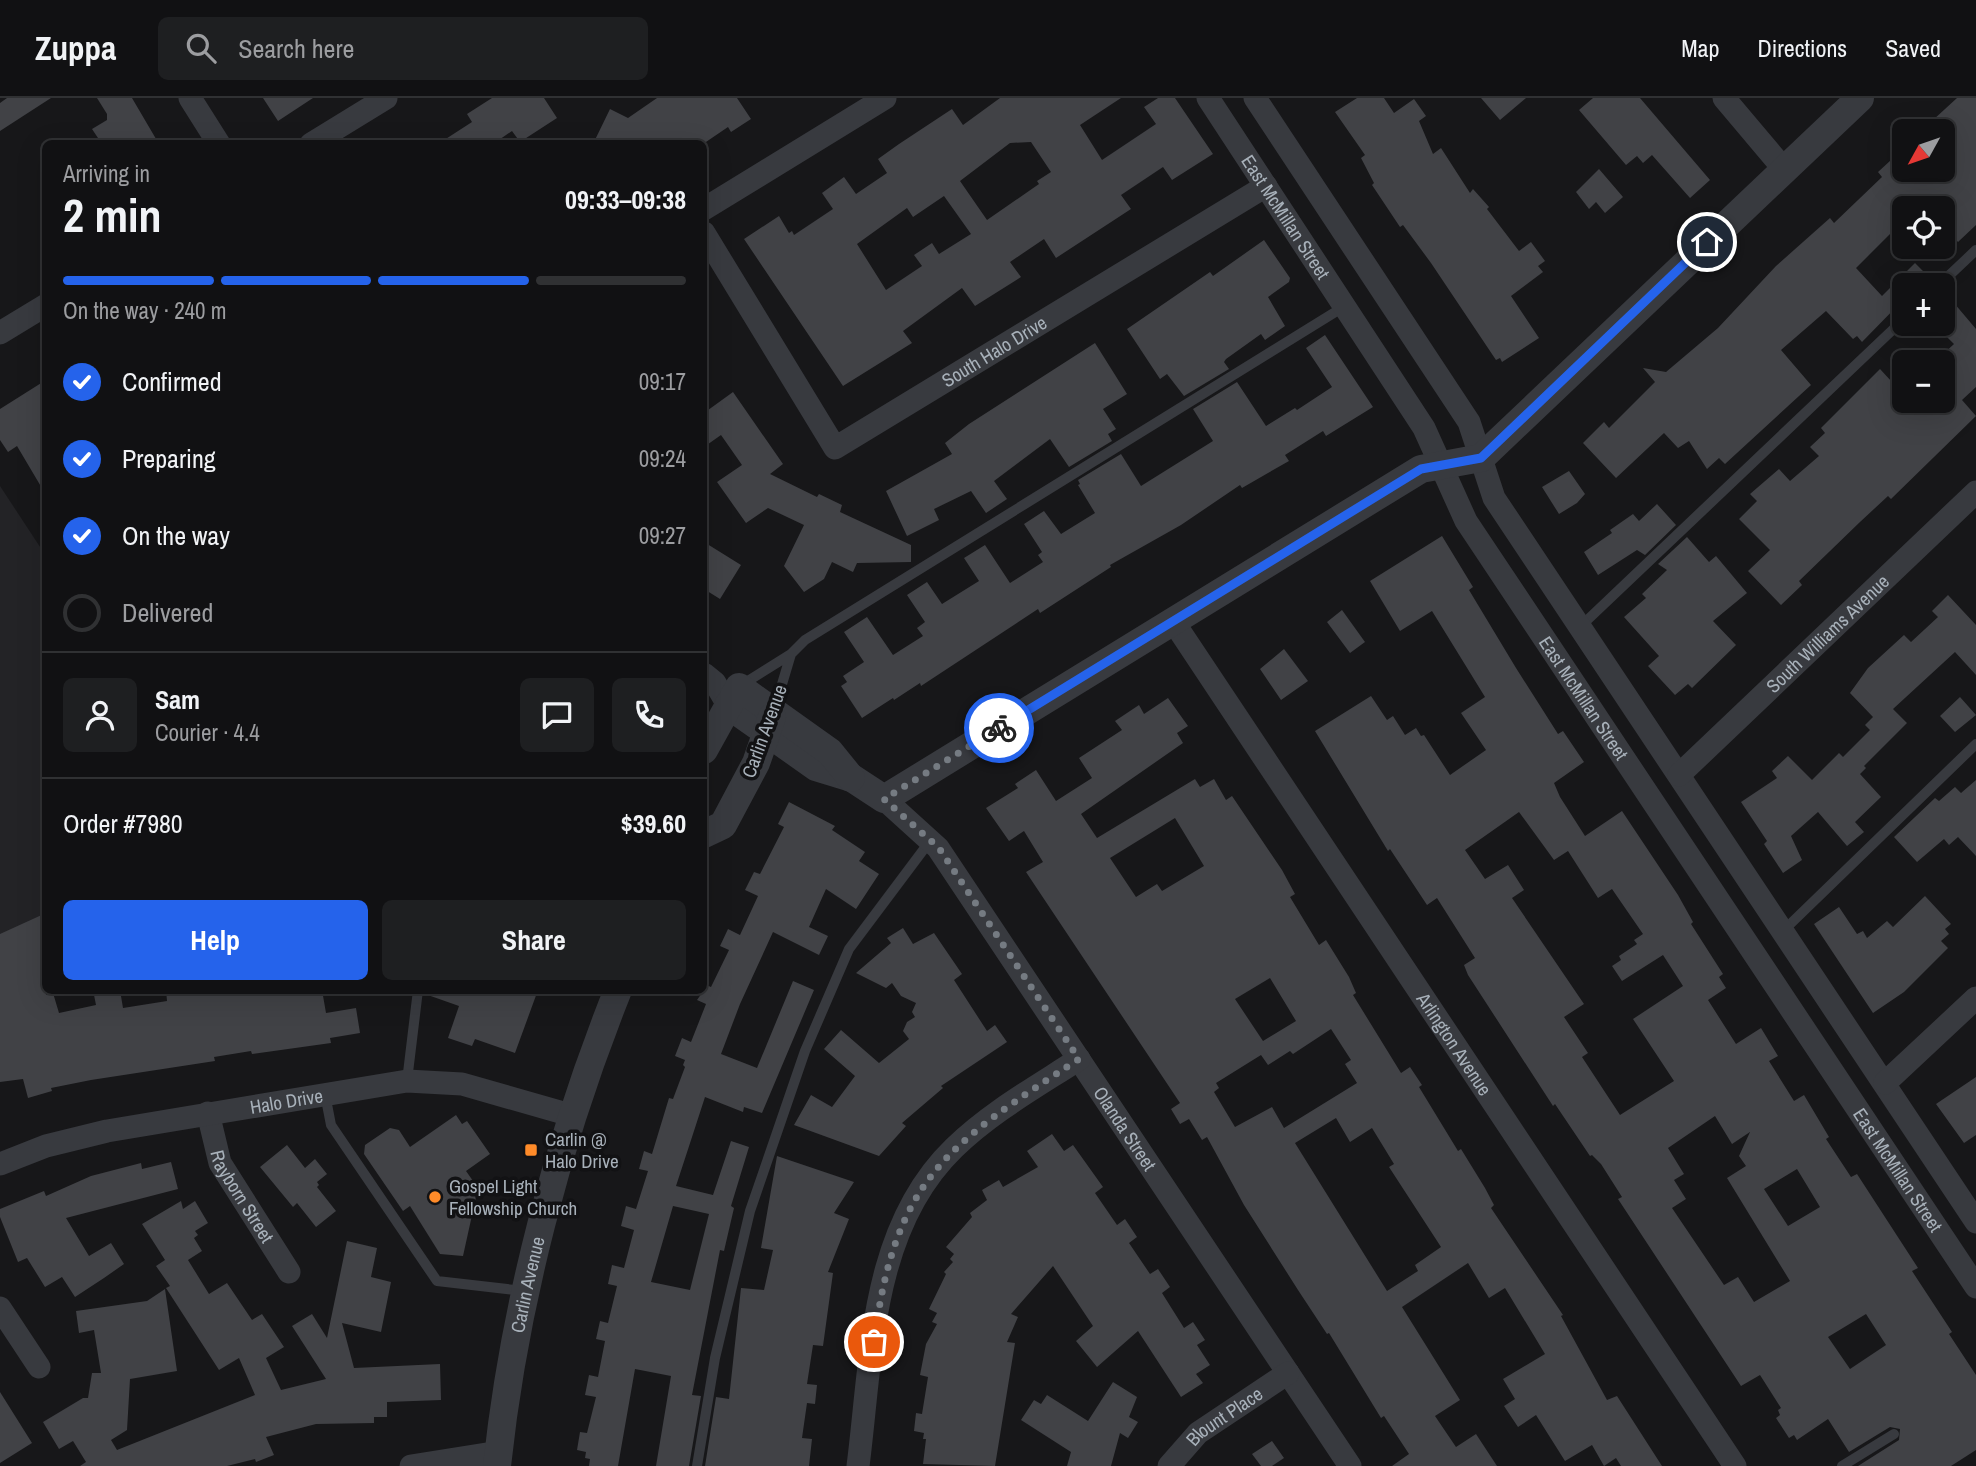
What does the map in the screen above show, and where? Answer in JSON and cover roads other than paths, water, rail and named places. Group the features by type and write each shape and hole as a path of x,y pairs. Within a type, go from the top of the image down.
{"street":[{"path":"190,98 216,140"},
{"path":"318,140 386,98"},
{"path":"707,207 885,98"},
{"name":"East McMillan Street","path":"1208,98 1424,428 1466,521 1976,1287"},
{"name":"East McMillan Street","path":"1255,98 1469,422 1494,498 1976,1222"},
{"path":"1724,98 1783,169"},
{"path":"884,799 1421,469 1481,458 1860,98"},
{"name":"South Halo Drive","path":"707,238 835,448 1266,186"},
{"path":"0,333 42,307"},
{"name":"South Williams Avenue","path":"1679,775 1976,492"},
{"name":"Arlington Avenue","path":"1172,621 1735,1466"},
{"name":"Olanda Street","path":"722,687 770,722 816,767 852,778 884,799 930,840 966,889 1350,1466"},
{"name":"Carlin Avenue","path":"707,740 722,687"},
{"name":"Carlin Avenue","path":"707,833 723,825 756,763 770,722"},
{"name":"Carlin Avenue","path":"498,1459 526,1291 546,1204 617,994"},
{"path":"1885,1083 1976,998"},
{"path":"858,1466 880,1293 890,1254 904,1219 930,1175 960,1143 995,1113 1079,1059"},
{"name":"Halo Drive","path":"0,1164 76,1138 208,1113 407,1081 462,1084 574,1116"},
{"name":"Rayborn Street","path":"208,1113 220,1163 289,1272"},
{"path":"0,1308 39,1367"},
{"name":"Blount Place","path":"1169,1466 1198,1433 1288,1373"},
{"path":"411,1466 498,1459"}],"lane":[{"path":"1952,273 1976,250"},
{"name":"Carlin Avenue","path":"722,687 791,654 805,640 1345,306"},
{"path":"1581,626 1892,330"},
{"name":"Carlin Avenue","path":"770,722 791,654"},
{"path":"1783,931 1976,744"},
{"path":"697,1466 715,1357 750,1211 805,1051 849,948 930,840"},
{"path":"407,1081 418,994"},
{"path":"325,1094 331,1125 437,1281 526,1291"},
{"path":"1842,1466 1894,1434"}],"place":[{"name":"Carlin @ Halo Drive","path":"531,1150"},
{"name":"Gospel Light Fellowship Church","path":"435,1197"}]}
